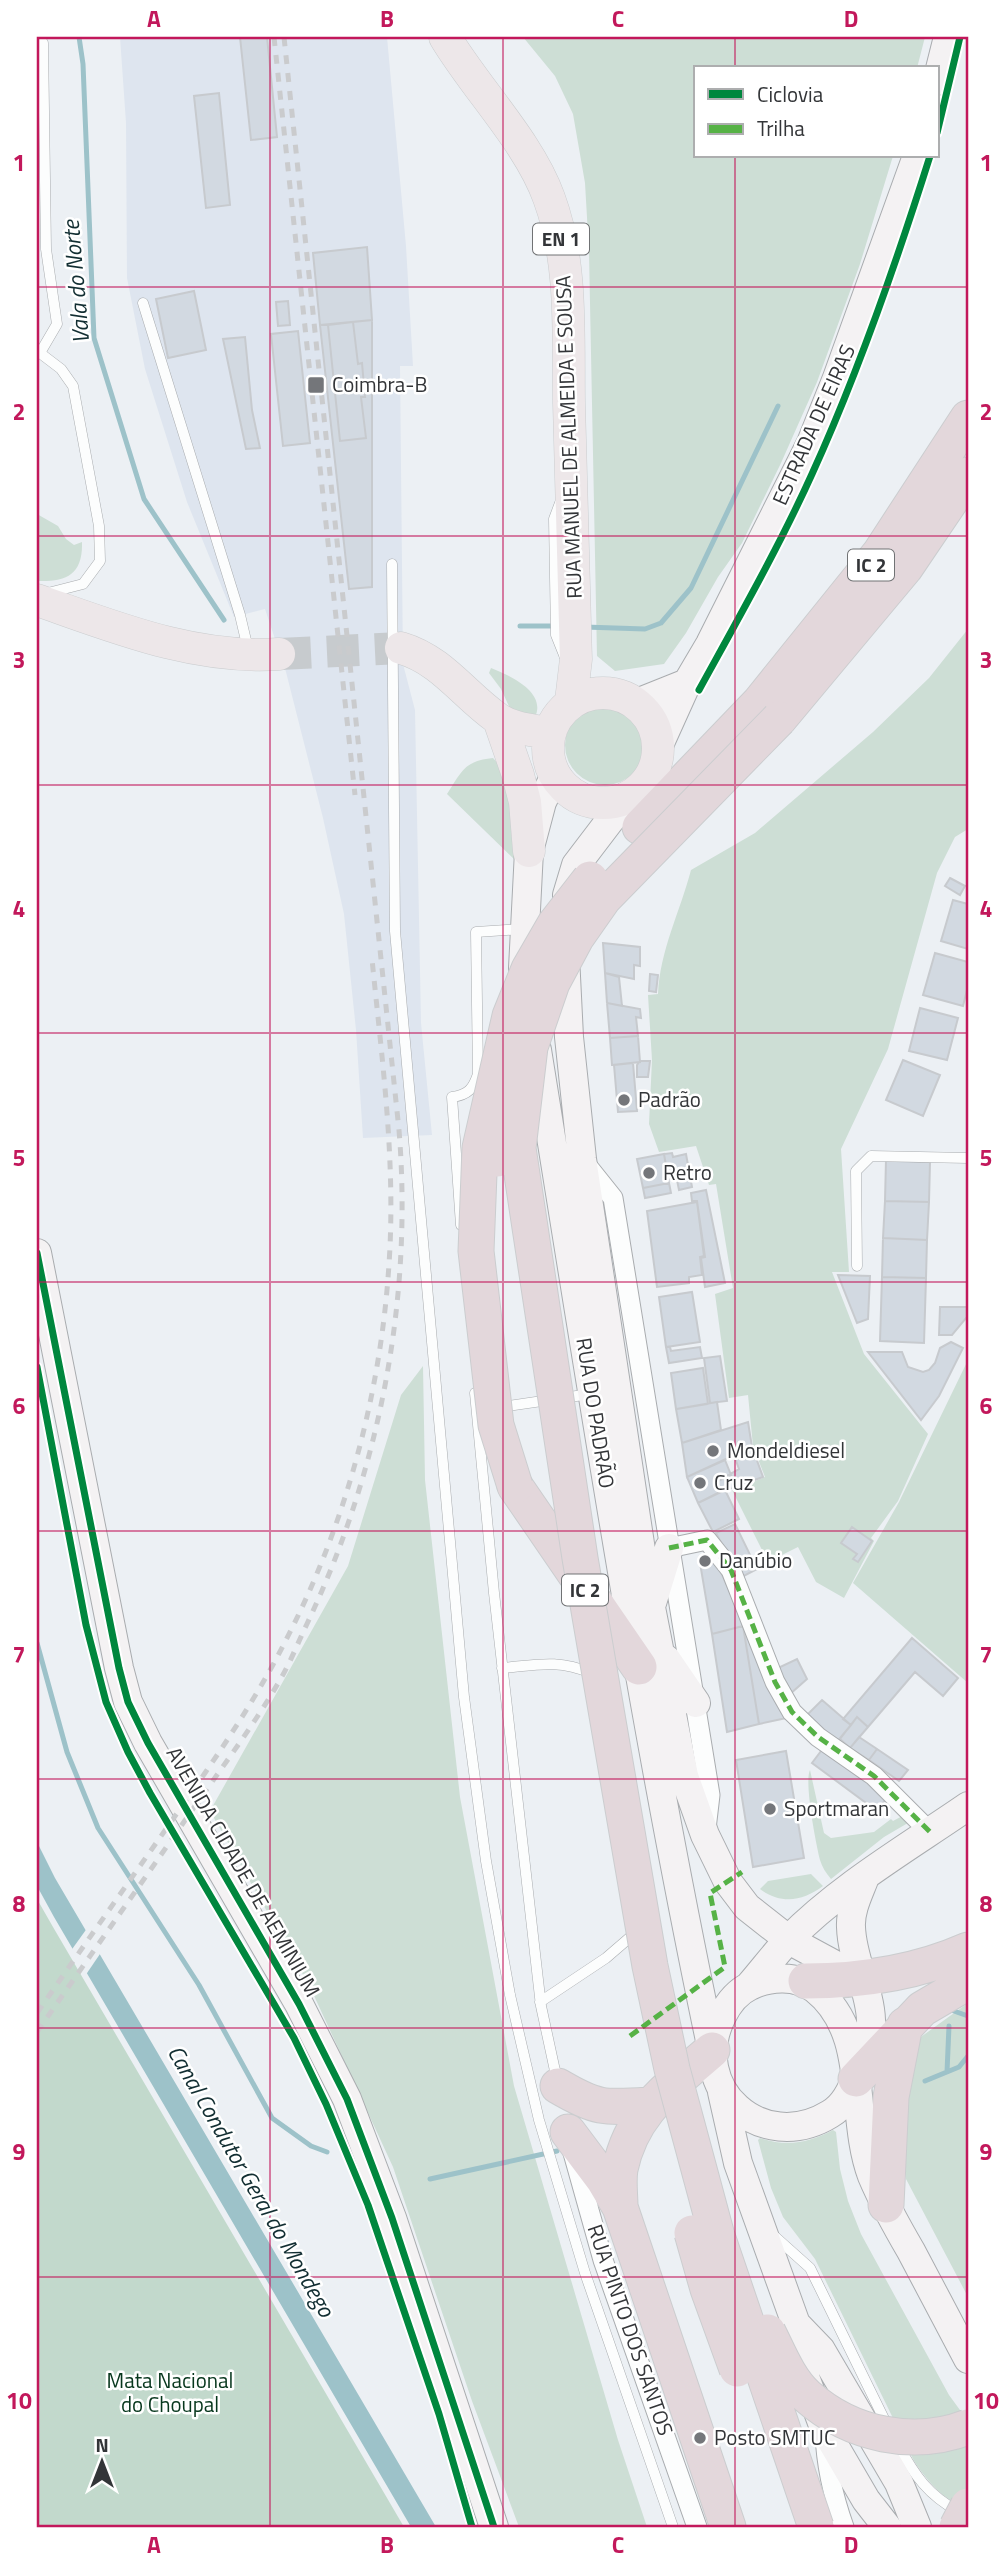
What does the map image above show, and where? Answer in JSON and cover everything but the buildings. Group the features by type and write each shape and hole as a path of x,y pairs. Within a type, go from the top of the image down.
{"highway":[{"name":"IC 2","path":"793,2527 708,2289 677,2182 633,1999 557,1560 496,1150 498,1075 510,1016 529,969 555,924 585,884 770,711 880,554 968,418"},
{"name":"IC 2","path":"816,2527 717,2236 671,2068 650,1966 580,1558 518,1148 530,1047 552,983 576,938 604,898 770,711 905,568 968,475"},
{"path":"498,1075 480,1148 476,1251 496,1425 515,1486 647,1670"},
{"path":"806,1982 903,1973 936,1964 968,1950"},
{"path":"856,2079 922,2009 968,1982"},
{"path":"886,2205 891,2096 905,2025"},
{"path":"620,2207 620,2171 630,2136 649,2105 712,2050"},
{"path":"559,2091 607,2108 649,2105"},
{"path":"557,2124 604,2180 620,2207 728,2527"},
{"path":"717,2236 790,2375 807,2396 846,2423 881,2435 911,2438 947,2436 968,2427"},
{"path":"957,2527 968,2506"}],"main road":[{"name":"RUA MANUEL DE ALMEIDA E SOUSA","path":"445,37 535,169 549,196 563,245 567,304 576,670"},
{"path":"939,73 948,37"},
{"name":"ESTRADA DE EIRAS","path":"659,745 687,683 710,644 811,443 842,366 916,158"},
{"path":"37,598 181,646 218,653 265,655"},
{"path":"37,612 73,612"},
{"path":"401,648 430,659 502,730 553,770 565,788 579,798 595,803 611,803 627,798 641,789 651,776 657,761 659,745 656,729 648,715 637,704 576,670 549,733 548,749 553,770"},
{"path":"637,704 687,683"},
{"path":"502,730 520,728 549,733"},
{"path":"502,730 525,802 529,850"},
{"name":"RUA DO PADRÃO","path":"553,770 529,850 523,968 591,1394 647,1670 712,2050"},
{"name":"RUA DO PADRÃO","path":"627,798 576,865 567,895 565,966 582,1159 651,1606 647,1670 705,1835 728,1881 747,1907 789,1940 861,1979"},
{"name":"AVENIDA CIDADE DE AEMINIUM","path":"37,1253 118,1668 128,1702 148,1743 299,2004 347,2099 392,2218 492,2527"},
{"path":"651,1606 669,1548"},
{"path":"595,1674 647,1670 696,1703"},
{"path":"887,2527 870,2514 824,2428 799,2358 796,2324 738,2164 712,2050 726,2008 789,1940 865,1877 968,1806"},
{"path":"722,2092 738,2112 772,2126 790,2128 807,2125 836,2111 844,2102 856,2079 872,2021 868,1997 853,1950 850,1924 855,1900 865,1877"},
{"path":"747,1907 772,1912 821,1911"},
{"path":"750,1985 789,1978 806,1982 829,2000 841,2017 848,2036 864,2147 872,2174 968,2359"},
{"path":"796,2324 821,2350 899,2483 917,2527"},
{"path":"899,2483 930,2516 951,2527"}],"street":[{"path":"582,1159 613,1198 710,1795 705,1835"},
{"path":"669,1548 707,1539 731,1570 775,1682 792,1712 818,1737 874,1776 930,1832"},
{"name":"RUA PINTO DOS SANTOS","path":"557,2124 697,2527"},
{"path":"824,2428 826,2463 844,2527"}],"lane":[{"path":"37,598 83,584 100,561 99,526 73,386 61,369 38,353 57,324 46,249 43,43 39,37"},
{"path":"143,303 240,615 265,655"},
{"path":"392,564 395,931 469,1744 491,1897 510,1995 557,2124 559,2189 673,2527"},
{"path":"462,1238 452,1097 462,1096 474,1088 478,1074 476,932 524,929"},
{"path":"857,1266 856,1171 871,1156 968,1158"},
{"path":"474,1384 502,1668 540,2002 559,2091"},
{"path":"477,1411 591,1394"},
{"path":"502,1668 550,1663 570,1665 595,1674 637,1927 634,1936 606,1958 540,2002"},
{"path":"756,2219 810,2269 880,2413 915,2475 939,2501 968,2517"}],"shaded area":[{"path":"120,37 387,37 406,246 413,366 400,366 403,664 415,710 421,1023 432,1135 363,1138 356,1030 344,914 286,672 265,609 234,617 187,502 145,369 127,278 126,123"},
{"path":"523,37 925,37 918,66 694,66 694,158 892,158 860,264 817,382 742,543 664,664 615,671 597,656 589,252 585,183 573,114 555,76"},
{"path":"37,514 58,526 66,539 74,545 82,542 82,553 76,569 64,578 37,581"},
{"path":"968,629 968,829 955,837 937,873 888,1049 841,1149 849,1272 832,1272 864,1354 928,1434 898,1501 871,1538 874,1541 844,1598 816,1582 798,1547 768,1562 732,1490 765,1477 753,1446 748,1395 729,1398 715,1294 733,1288 716,1184 709,1185 696,1146 659,1152 649,1124 652,1060 648,995 658,994 662,962 691,870 755,833 873,732 929,678"},
{"path":"491,668 516,680 531,692 536,700 535,717 513,715 501,689 489,673"},
{"path":"605,705 620,708 633,717 642,730 645,745 642,760 633,773 620,782 605,785 590,782 577,773 568,760 565,745 568,730 577,717 590,708"},
{"path":"493,758 502,768 506,768 516,861 447,794 465,768 483,759"},
{"path":"968,1360 968,1683 853,1583 899,1502"},
{"path":"423,1366 425,1480 460,1797 514,2086 618,2440 647,2527 519,2527 472,2401 393,2167 310,1987 210,1811 348,1566 401,1395"},
{"path":"810,1770 824,1833 831,1838 874,1832 891,1819 893,1821 908,1813 913,1820 884,1837 831,1879 821,1863 816,1841 809,1800"},
{"path":"811,1874 823,1886 800,1898 784,1899 760,1889 768,1881"},
{"path":"968,2003 968,2297 906,2179 903,2120 918,2039"},
{"path":"833,2130 836,2132 840,2169 848,2201 861,2234 949,2395 968,2421 968,2509 937,2490 914,2461 815,2259 783,2217 771,2188 758,2140 760,2138 788,2143 815,2138"}],"green space":[{"name":"Mata Nacional do Choupal","path":"37,1899 53,1927 404,2527 37,2527"}],"water":[{"name":"Canal Condutor Geral do Mondego","path":"37,1842 55,1878 436,2527 411,2527 54,1917 37,1886"}],"pier":[{"path":"88,1927 102,1951 85,1976 70,1952"}],"waterway":[{"name":"Vala do Norte","path":"79,37 83,64 94,338 144,499 224,620"},
{"path":"584,627 645,629 661,623 691,588 778,406"},
{"path":"520,626 557,626"},
{"path":"37,1643 67,1752 98,1828 199,1985 272,2118 311,2146 327,2152"},
{"path":"951,2010 968,2016"},
{"path":"947,2072 949,2026"},
{"path":"925,2081 959,2067 968,2056"},
{"path":"430,2179 557,2151"}],"tunnel":[{"path":"279,654 401,648"}],"railway":[{"path":"274,37 355,795"},
{"path":"37,2032 247,1732 287,1667 331,1569 353,1509 371,1448 395,1322 401,1258 399,1130 284,37"},
{"path":"37,2013 199,1782 262,1685 310,1591 344,1500 358,1454 378,1359 385,1312 391,1226 384,1073 372,959"}],"marked path":[{"path":"669,1548 707,1540 731,1570 775,1682 792,1712 818,1737 874,1776 930,1832"},
{"path":"630,2036 725,1967 710,1893 742,1872"}],"cycle path":[{"path":"939,125 960,37"},
{"path":"699,690 786,529 829,435 876,317 929,158"},
{"path":"37,1253 128,1702 148,1743 299,2004 347,2099 392,2218 494,2527"},
{"path":"37,1367 86,1625 106,1702 150,1793 294,2038 326,2104 368,2205 439,2414 472,2527"}],"place":[{"name":"Coimbra-B","path":"316,385"},
{"name":"Padrão","path":"624,1100"},
{"name":"Retro","path":"649,1173"},
{"name":"Mondeldiesel","path":"713,1451"},
{"name":"Cruz","path":"700,1483"},
{"name":"Danúbio","path":"705,1561"},
{"name":"Sportmaran","path":"770,1809"},
{"name":"Posto SMTUC","path":"700,2438"}]}
